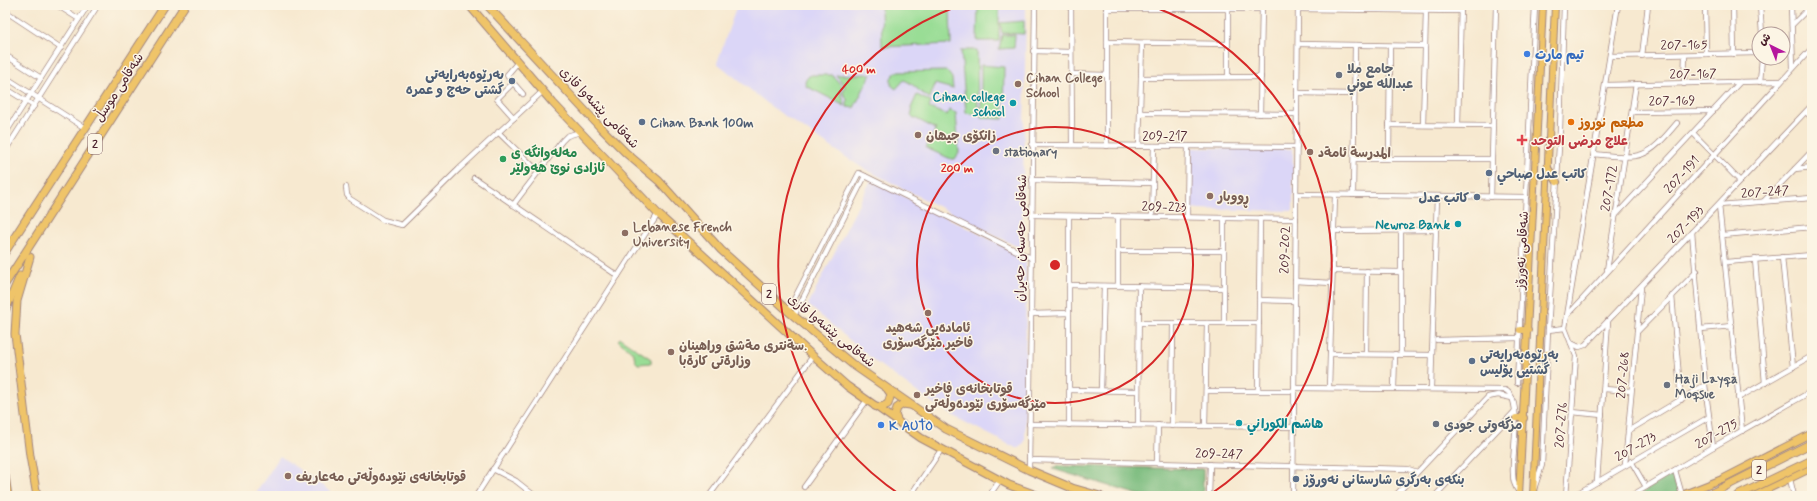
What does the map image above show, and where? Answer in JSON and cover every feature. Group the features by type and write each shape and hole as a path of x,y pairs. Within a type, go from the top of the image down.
{"highway":[{"name":"شەقامی موسڵ","path":"5,252 165,5"},
{"name":"شەقامی موسڵ","path":"5,284 185,5"},
{"name":"2","path":"468,5 580,132 658,214 847,386 901,425 941,450 1000,480 1039,496"},
{"name":"شەقامی پێشەوا قازی","path":"489,5 495,14 619,146 658,181 721,250 788,311 852,364 946,429 1029,470 1072,488 1100,496"},
{"path":"37,496 15,334 17,301 38,232"},
{"path":"5,311 30,257"},
{"path":"870,403 882,407 888,404 891,394 887,389"},
{"path":"901,425 896,418 896,411 902,404 910,405"},
{"name":"2","path":"1706,496 1812,443"},
{"name":"2","path":"1737,496 1812,460"},
{"path":"1788,471 1790,479"},
{"path":"5,476 8,496"}],"main road":[{"name":"شەقامی نەورۆز","path":"1519,495 1524,418 1543,5"},
{"name":"شەقامی نەورۆز","path":"1533,493 1555,5"},
{"path":"1541,57 1545,62 1549,62 1552,59"},
{"path":"1540,69 1546,65 1551,68"},
{"path":"1548,168 1557,182"},
{"path":"1527,175 1535,175"},
{"path":"1520,330 1528,330"},
{"path":"1539,361 1547,354"},
{"path":"1515,415 1524,418"},
{"path":"1681,495 1722,478 1812,434"},
{"path":"1754,496 1812,468"}],"street":[{"path":"57,5 79,19"},
{"path":"5,134 88,5 95,10"},
{"path":"5,151 98,5"},
{"name":"شەقامی حەسەن حەیران","path":"1029,470 1033,51 1035,5"},
{"path":"1071,5 1072,145"},
{"path":"1458,125 1461,5"},
{"path":"1491,197 1496,5"},
{"path":"1517,383 1534,5"},
{"path":"1533,493 1542,465 1557,182 1564,5"},
{"path":"1570,342 1564,328 1606,85 1618,5"},
{"path":"1642,56 1648,5"},
{"path":"1705,5 1706,54"},
{"path":"1733,5 1734,54"},
{"path":"1760,5 1761,26"},
{"path":"1791,5 1793,68"},
{"path":"1792,24 1812,5"},
{"path":"1106,146 1107,7 1228,9 1262,7 1260,114"},
{"path":"1298,7 1368,7 1461,11"},
{"name":"209-202","path":"1293,496 1298,7"},
{"path":"1228,9 1228,77"},
{"path":"1423,125 1426,10"},
{"path":"5,11 61,48"},
{"path":"1107,42 1227,44"},
{"path":"1139,146 1142,43"},
{"path":"1298,44 1425,46"},
{"path":"1353,195 1355,45"},
{"path":"1389,159 1390,46"},
{"name":"207-191","path":"1567,316 1812,48"},
{"path":"1033,51 1071,52"},
{"name":"207-165","path":"1610,56 1751,53"},
{"path":"5,54 41,78"},
{"path":"1684,84 1685,55"},
{"path":"518,62 507,75 523,94"},
{"path":"1760,82 1761,66"},
{"path":"1072,74 1106,75"},
{"path":"5,77 85,128"},
{"path":"1141,78 1261,77"},
{"name":"207-167","path":"1606,85 1781,81"},
{"path":"1615,216 1740,82"},
{"path":"513,83 497,99 514,118"},
{"name":"207-172","path":"1606,272 1636,84"},
{"path":"5,88 34,106"},
{"path":"346,187 347,195 350,199 383,220 402,224 543,91"},
{"path":"1297,93 1354,94"},
{"name":"207-193","path":"1570,342 1577,347 1583,346 1719,205 1812,105"},
{"name":"207-169","path":"1632,112 1713,111"},
{"path":"1806,112 1812,118"},
{"path":"1140,113 1297,114"},
{"path":"1594,154 1624,158 1638,156 1655,148 1677,123"},
{"path":"1389,125 1492,126"},
{"path":"498,132 538,172"},
{"path":"513,205 564,138 580,132"},
{"path":"1693,133 1740,181"},
{"name":"209-217","path":"1032,145 1297,147"},
{"path":"1152,217 1154,146"},
{"path":"1187,217 1188,146"},
{"path":"1763,202 1812,151"},
{"path":"1354,159 1491,159"},
{"path":"1795,169 1812,167"},
{"path":"788,311 859,173 1031,258"},
{"path":"794,316 865,176"},
{"path":"474,178 618,276"},
{"path":"1032,180 1153,183"},
{"path":"1296,194 1526,197"},
{"path":"1329,388 1335,194"},
{"path":"1431,388 1436,196"},
{"name":"207-247","path":"1719,205 1812,198"},
{"path":"1719,205 1742,431"},
{"path":"476,496 658,214"},
{"name":"209-223","path":"1032,215 1296,219"},
{"path":"1069,216 1069,425"},
{"path":"1118,216 1118,286"},
{"path":"1224,218 1224,323"},
{"path":"1258,391 1260,218"},
{"path":"1722,235 1812,227"},
{"path":"1334,231 1436,230"},
{"path":"1401,231 1401,354"},
{"path":"1692,232 1705,385 1713,446"},
{"path":"1118,251 1224,251"},
{"path":"1726,262 1811,255 1812,283"},
{"path":"1782,257 1793,367"},
{"path":"1755,259 1765,383"},
{"path":"1332,271 1401,272"},
{"path":"1637,332 1696,271"},
{"path":"1366,354 1367,272"},
{"path":"1295,281 1332,283"},
{"path":"1069,285 1224,288"},
{"path":"1101,390 1104,286"},
{"path":"1138,425 1139,286"},
{"name":"207-268","path":"1625,465 1641,287"},
{"path":"1672,296 1681,400"},
{"path":"1259,300 1295,301"},
{"path":"1031,314 1069,313"},
{"path":"1597,482 1608,321"},
{"path":"1139,323 1259,323"},
{"path":"1172,426 1173,323"},
{"path":"1205,426 1207,323"},
{"path":"1701,329 1732,326"},
{"path":"1548,330 1564,328"},
{"path":"1438,340 1519,338"},
{"name":"207-276","path":"1566,496 1576,356 1570,342"},
{"path":"1330,354 1432,355"},
{"path":"1394,388 1395,354"},
{"path":"709,496 813,356"},
{"path":"1738,398 1812,356"},
{"path":"1628,431 1705,385"},
{"path":"1206,391 1258,391 1329,388 1431,388 1509,391 1512,398 1515,415 1513,475 1519,495"},
{"path":"1604,389 1631,391"},
{"path":"1069,390 1138,391"},
{"name":"207-275","path":"1631,496 1713,446 1812,391"},
{"path":"1395,496 1488,396 1498,395 1512,398"},
{"path":"804,486 870,403"},
{"path":"1572,412 1602,415"},
{"path":"1435,496 1515,415"},
{"name":"207-273","path":"1574,496 1631,461 1709,417"},
{"path":"1030,424 1294,427"},
{"path":"1157,463 1158,425"},
{"path":"910,496 941,450"},
{"path":"31,460 32,496"},
{"name":"209-247","path":"1029,460 1408,469 1417,472"},
{"path":"1631,461 1646,487"},
{"path":"1209,496 1210,464"},
{"path":"493,469 516,481 536,496"},
{"path":"1675,470 1681,495"},
{"path":"1790,479 1794,496"},
{"path":"988,496 1000,480"}],"shaded area":[{"name":"زانکۆی جیھان","path":"737,5 1026,5 1022,249 861,167 773,108 717,63"},
{"path":"1192,148 1293,149 1293,211 1191,209"},
{"path":"871,180 1026,257 1025,438 1024,443 1019,448 1016,448 951,415 921,395 877,363 808,305"},
{"name":"قوتابخانەی نێودەوڵەتی مەعاریف","path":"280,456 337,496 254,496"}],"green space":[{"path":"881,5 950,5 951,44 882,47"},
{"path":"978,6 999,6 999,41 977,41"},
{"path":"1024,21 1024,34 1002,33 1000,23"},
{"path":"1002,35 1015,35 1014,48 999,49"},
{"path":"961,50 977,50 978,115 966,113"},
{"path":"981,65 1004,67 1003,119 981,118"},
{"path":"947,71 952,78 953,89 935,84 930,98 904,80 896,89 891,85 891,78 896,72"},
{"path":"871,74 854,108 847,107 847,99 843,93 845,86 836,75"},
{"path":"812,75 832,75 842,86 841,92 845,106 806,86 805,81"},
{"path":"917,95 931,102 929,108 947,115 949,110 956,113 959,153 955,159 951,159 926,148 936,129 911,116 911,108"},
{"path":"620,338 651,359 651,363 638,364 635,361 635,357 631,351 618,340"},
{"path":"1058,466 1203,469 1203,496 1142,496 1053,469"},
{"path":"1671,475 1679,493 1670,496 1636,496"}],"place":[{"name":"تيم مارت","path":"1527,54"},
{"name":"جامع ملا عبدالله عوني","path":"1339,75"},
{"name":"بەرێوەبەرایەتی گشتی حەج و عمرە","path":"512,81"},
{"name":"Cihan College School","path":"1018,84"},
{"name":"Cihan college school","path":"1013,103"},
{"name":"Cihan Bank 100m","path":"642,122"},
{"name":"مطعم نوروز","path":"1571,122"},
{"name":"زانکۆی جیھان","path":"918,135"},
{"name":"علاج مرضى التوحد","path":"1522,140"},
{"name":"stationary","path":"996,151"},
{"name":"المدرسة ئامةد","path":"1310,152"},
{"name":"مەلەوانگە ی ئازادی نوێ هەولێر","path":"503,159"},
{"name":"كاتب عدل صباحي","path":"1489,173"},
{"name":"ڕووبار","path":"1210,196"},
{"name":"کاتب عدل","path":"1477,197"},
{"name":"Newroz Bank","path":"1458,224"},
{"name":"Lebanese French University","path":"625,233"},
{"name":"ئامادەیی شەهید فاخیر مێرگەسۆری","path":"928,313"},
{"name":"سةنترى مةشق وراهينان. وزارةتى كارةبا","path":"671,352"},
{"name":"بەڕێوەبەرایەتی گشتیی پۆلیس","path":"1472,361"},
{"name":"Haji Layqa Moqsue","path":"1667,385"},
{"name":"قوتابخانەی فاخیر مێرگەسۆری نێودەوڵەتی","path":"917,395"},
{"name":"هاشم الكوراني","path":"1239,423"},
{"name":"مزگەوتی جودی","path":"1436,424"},
{"name":"K AUTO","path":"881,425"},
{"name":"قوتابخانەی نێودەوڵەتی مەعاریف","path":"288,476"},
{"name":"بنکەی بەرگری شارستانی نەورۆز","path":"1296,479"}]}
